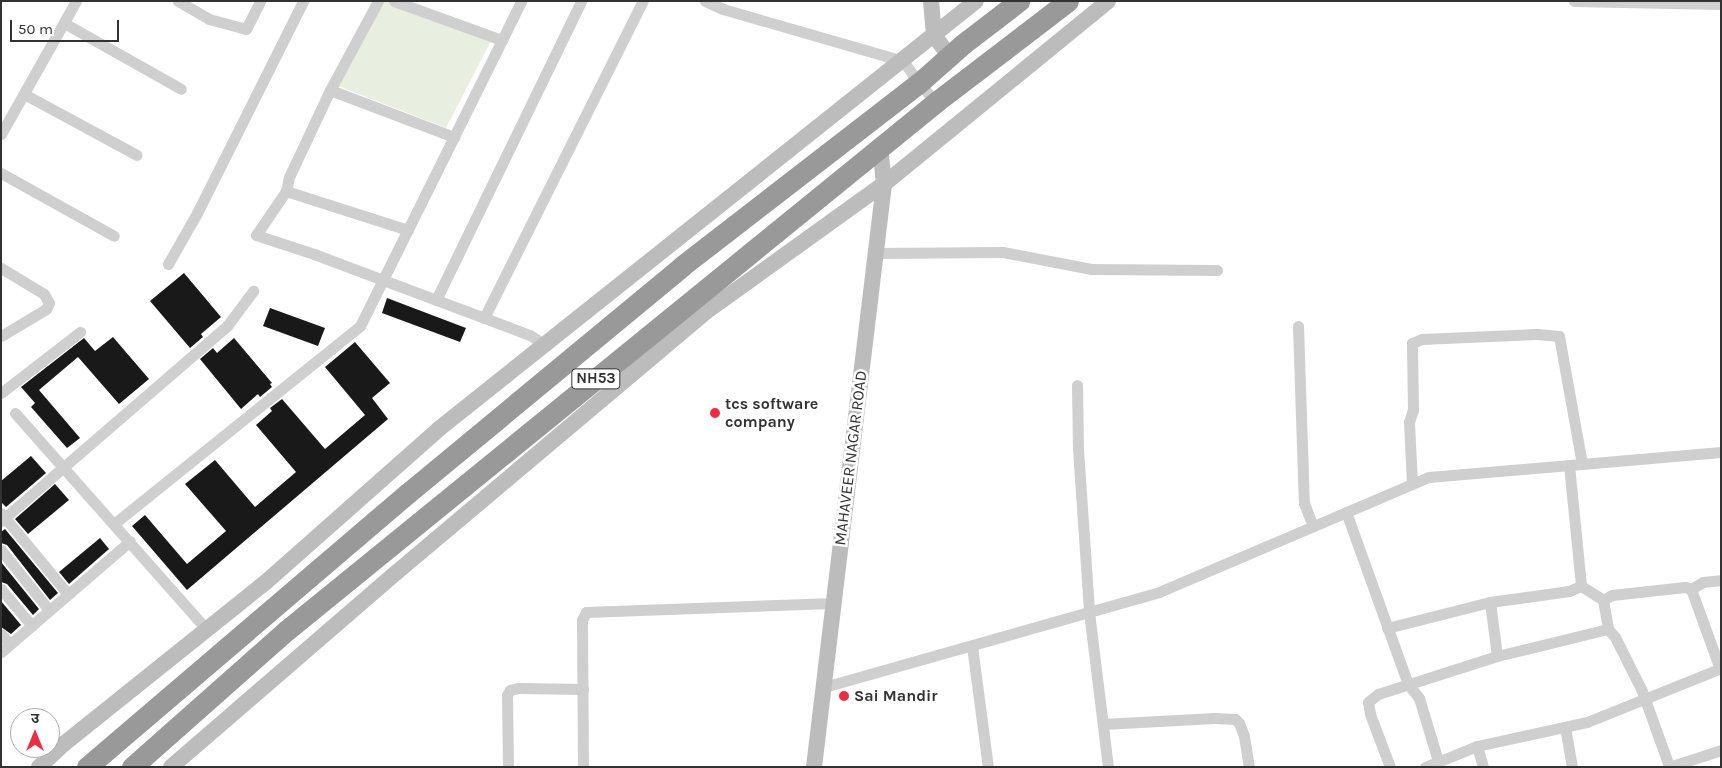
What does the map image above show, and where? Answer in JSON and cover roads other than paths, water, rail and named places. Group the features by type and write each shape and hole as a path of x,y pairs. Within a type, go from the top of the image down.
{"highway":[{"name":"NH53","path":"87,767 408,493 659,285 919,83 949,56 1019,1"},
{"name":"NH53","path":"132,767 287,630 936,102 1068,1"}],"main road":[{"path":"931,1 934,35 949,56"},
{"path":"39,767 65,743 266,582 440,428 976,1"},
{"path":"171,767 389,579 707,311 884,184 1108,1"},
{"name":"MAHAVEER NAGAR ROAD","path":"814,767 884,184 880,148"}],"street":[{"path":"1,134 76,1"},
{"path":"178,1 209,19 246,29 260,1"},
{"path":"168,264 197,213 303,1"},
{"path":"378,1 330,90 288,177 286,191 256,236 383,280 530,335 544,345"},
{"path":"394,1 502,40"},
{"path":"114,523 360,326 521,1"},
{"path":"436,300 581,1"},
{"path":"484,318 643,1"},
{"path":"705,1 723,9 903,61 936,102"},
{"path":"1574,1 1721,4"},
{"path":"64,23 181,89"},
{"path":"330,90 454,137"},
{"path":"24,94 137,155"},
{"path":"1,173 114,236"},
{"path":"286,191 408,230"},
{"path":"876,253 1003,252 1091,269 1217,270"},
{"path":"1,268 44,294 49,302 46,308 1,336"},
{"path":"68,594 3,517 64,467 227,326 253,292"},
{"path":"1298,326 1304,503 1312,526"},
{"path":"1,393 80,332"},
{"path":"1412,484 1409,422 1413,410 1412,343 1422,339 1537,334 1559,336 1582,464"},
{"path":"1077,385 1078,449 1089,612 1108,767"},
{"path":"15,413 207,630"},
{"path":"824,687 1159,592 1429,477 1721,452"},
{"path":"1569,465 1581,586"},
{"path":"1346,512 1408,684 1419,698 1438,761"},
{"path":"1,634 6,648 130,541"},
{"path":"1,550 49,610"},
{"path":"1602,600 1612,595 1685,587 1691,589 1703,582 1721,580"},
{"path":"1581,586 1602,600 1608,629 1615,637 1645,699 1669,767 1721,750"},
{"path":"1387,628 1490,602 1569,591 1581,586"},
{"path":"1,589 32,626"},
{"path":"1424,767 1478,746 1587,722 1720,669 1691,589"},
{"path":"1490,602 1497,656"},
{"path":"583,767 582,620 586,612 834,603"},
{"path":"1390,767 1370,714 1368,702 1378,694 1497,656 1608,629"},
{"path":"972,646 988,767"},
{"path":"508,767 507,695 510,690 518,688 583,688"},
{"path":"1103,724 1214,718 1235,719 1239,723 1244,736 1250,767"},
{"path":"1565,727 1572,767"},
{"path":"1478,746 1483,767"}],"place":[{"name":"tcs software company","path":"715,413"},
{"name":"Sai Mandir","path":"844,696"}]}
